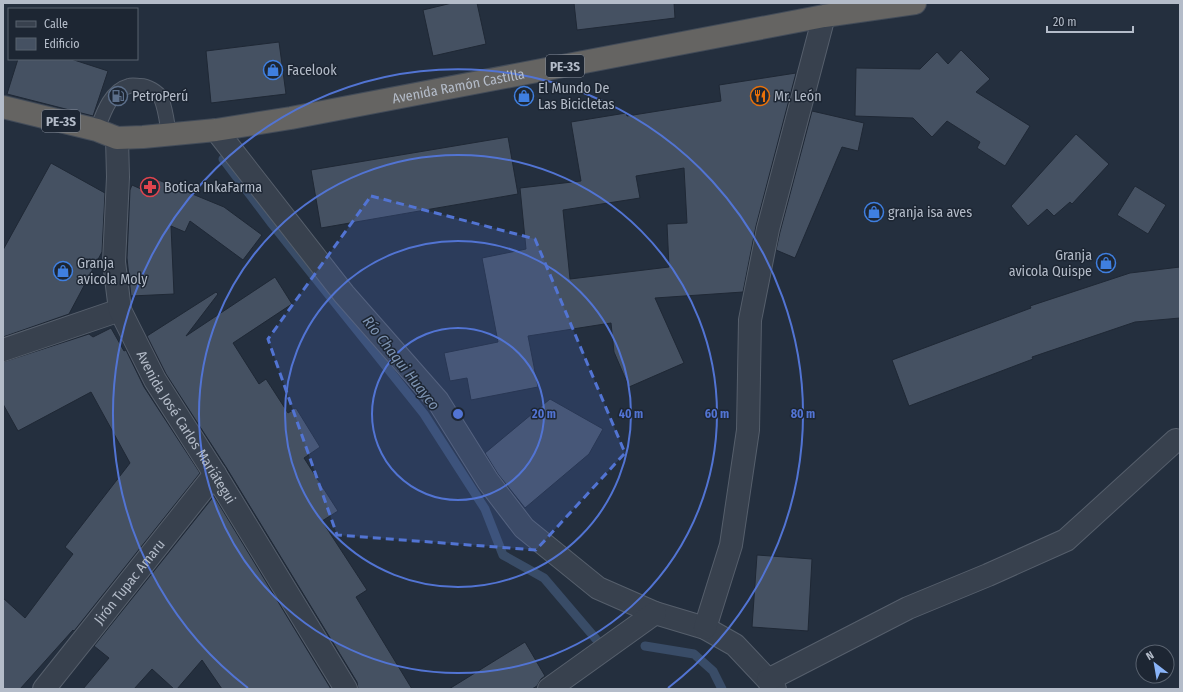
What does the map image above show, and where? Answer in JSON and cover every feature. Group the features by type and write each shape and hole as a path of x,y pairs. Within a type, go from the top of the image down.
{"highway":[{"name":"Avenida Ramón Castilla","path":"3,107 97,130 117,138 143,138 216,130 291,118 824,16 915,3"}],"street":[{"path":"705,628 731,545 748,430 750,320 768,229 824,16"},
{"path":"216,130 344,294 438,401 488,482 524,528 598,588 655,613 705,628 735,645 771,684 908,608 988,575 1066,540 1176,440"},
{"name":"Avenida José Carlos Mariátegui","path":"117,138 118,177 114,262 120,310 155,380 216,474 346,689"},
{"path":"3,350 120,310"},
{"name":"Jirón Tupac Amaru","path":"44,689 216,474"},
{"path":"549,689 655,613"}],"lane":[{"path":"97,130 104,110 112,98 120,90 129,86 146,86 161,97 166,114 169,135"}],"highlighted area":[{"path":"371,196 535,239 625,453 536,550 337,535 268,339"}],"building":[{"path":"452,3 477,3 486,44 433,56 423,10"},
{"path":"574,3 674,3 675,18 577,30"},
{"path":"279,42 286,94 211,103 206,51"},
{"path":"961,50 990,79 976,92 1030,126 1005,166 977,148 980,142 947,121 932,137 913,118 855,116 856,68 920,69 937,52 948,64"},
{"path":"18,60 74,60 108,71 93,116 7,94"},
{"path":"796,73 756,226 743,292 655,298 684,363 629,387 614,352 611,323 528,336 538,387 471,400 467,378 450,381 444,353 498,342 482,258 526,249 520,188 581,181 571,122 626,113 627,116 721,101 719,85","holes":["684,168 687,223 667,224 669,267 570,279 563,210 640,198 636,176"]},
{"path":"812,111 864,123 858,151 842,147 795,258 776,250"},
{"path":"1076,134 1109,164 1072,204 1070,202 1054,216 1047,209 1028,226 1011,206"},
{"path":"508,137 518,194 321,228 311,170"},
{"path":"51,163 105,193 102,252 69,314 3,337 3,250"},
{"path":"156,179 224,207 262,235 243,260 190,221 185,232 171,226 174,294 131,296 127,258 130,190 132,185 150,193"},
{"path":"1135,186 1166,205 1148,234 1117,215"},
{"path":"1180,267 1180,318 1135,322 1032,357 1033,359 909,406 892,360 1031,308 1030,306 1130,273"},
{"path":"275,277 292,304 233,343 259,384 266,379 288,413 296,408 320,447 304,458 338,511 322,521 367,590 356,597 412,689 358,689 357,682 226,467 166,374 147,336 216,292 218,294 186,336"},
{"path":"111,328 124,351 126,350 144,387 200,473 74,631 73,630 20,689 3,689 3,598 25,618 73,554 65,547 130,463 91,392 18,431 3,404 3,362 89,334 93,337"},
{"path":"550,399 603,429 589,454 525,508 498,474 485,453"},
{"path":"214,496 331,689 222,689 202,660 177,689 174,689 152,669 134,689 83,689 109,658 94,646"},
{"path":"757,555 812,559 808,631 752,627"},
{"path":"525,642 545,676 541,679 537,686 532,689 449,689"}],"waterway":[{"name":"Río Chaqui Huayco","path":"223,159 272,224 424,414 485,509 503,555 544,578 596,639"},
{"name":"Río Chaqui Huayco","path":"645,646 694,654 713,671 722,689"}],"place":[{"name":"Facelook","path":"273,70"},
{"name":"PetroPerú","path":"118,96"},
{"name":"El Mundo De Las Bicicletas","path":"524,96"},
{"name":"Mr. León","path":"760,96"},
{"name":"Botica InkaFarma","path":"150,187"},
{"name":"granja isa aves","path":"874,212"},
{"name":"Granja avicola Quispe","path":"1106,263"},
{"name":"Granja avicola Moly","path":"63,271"}]}
